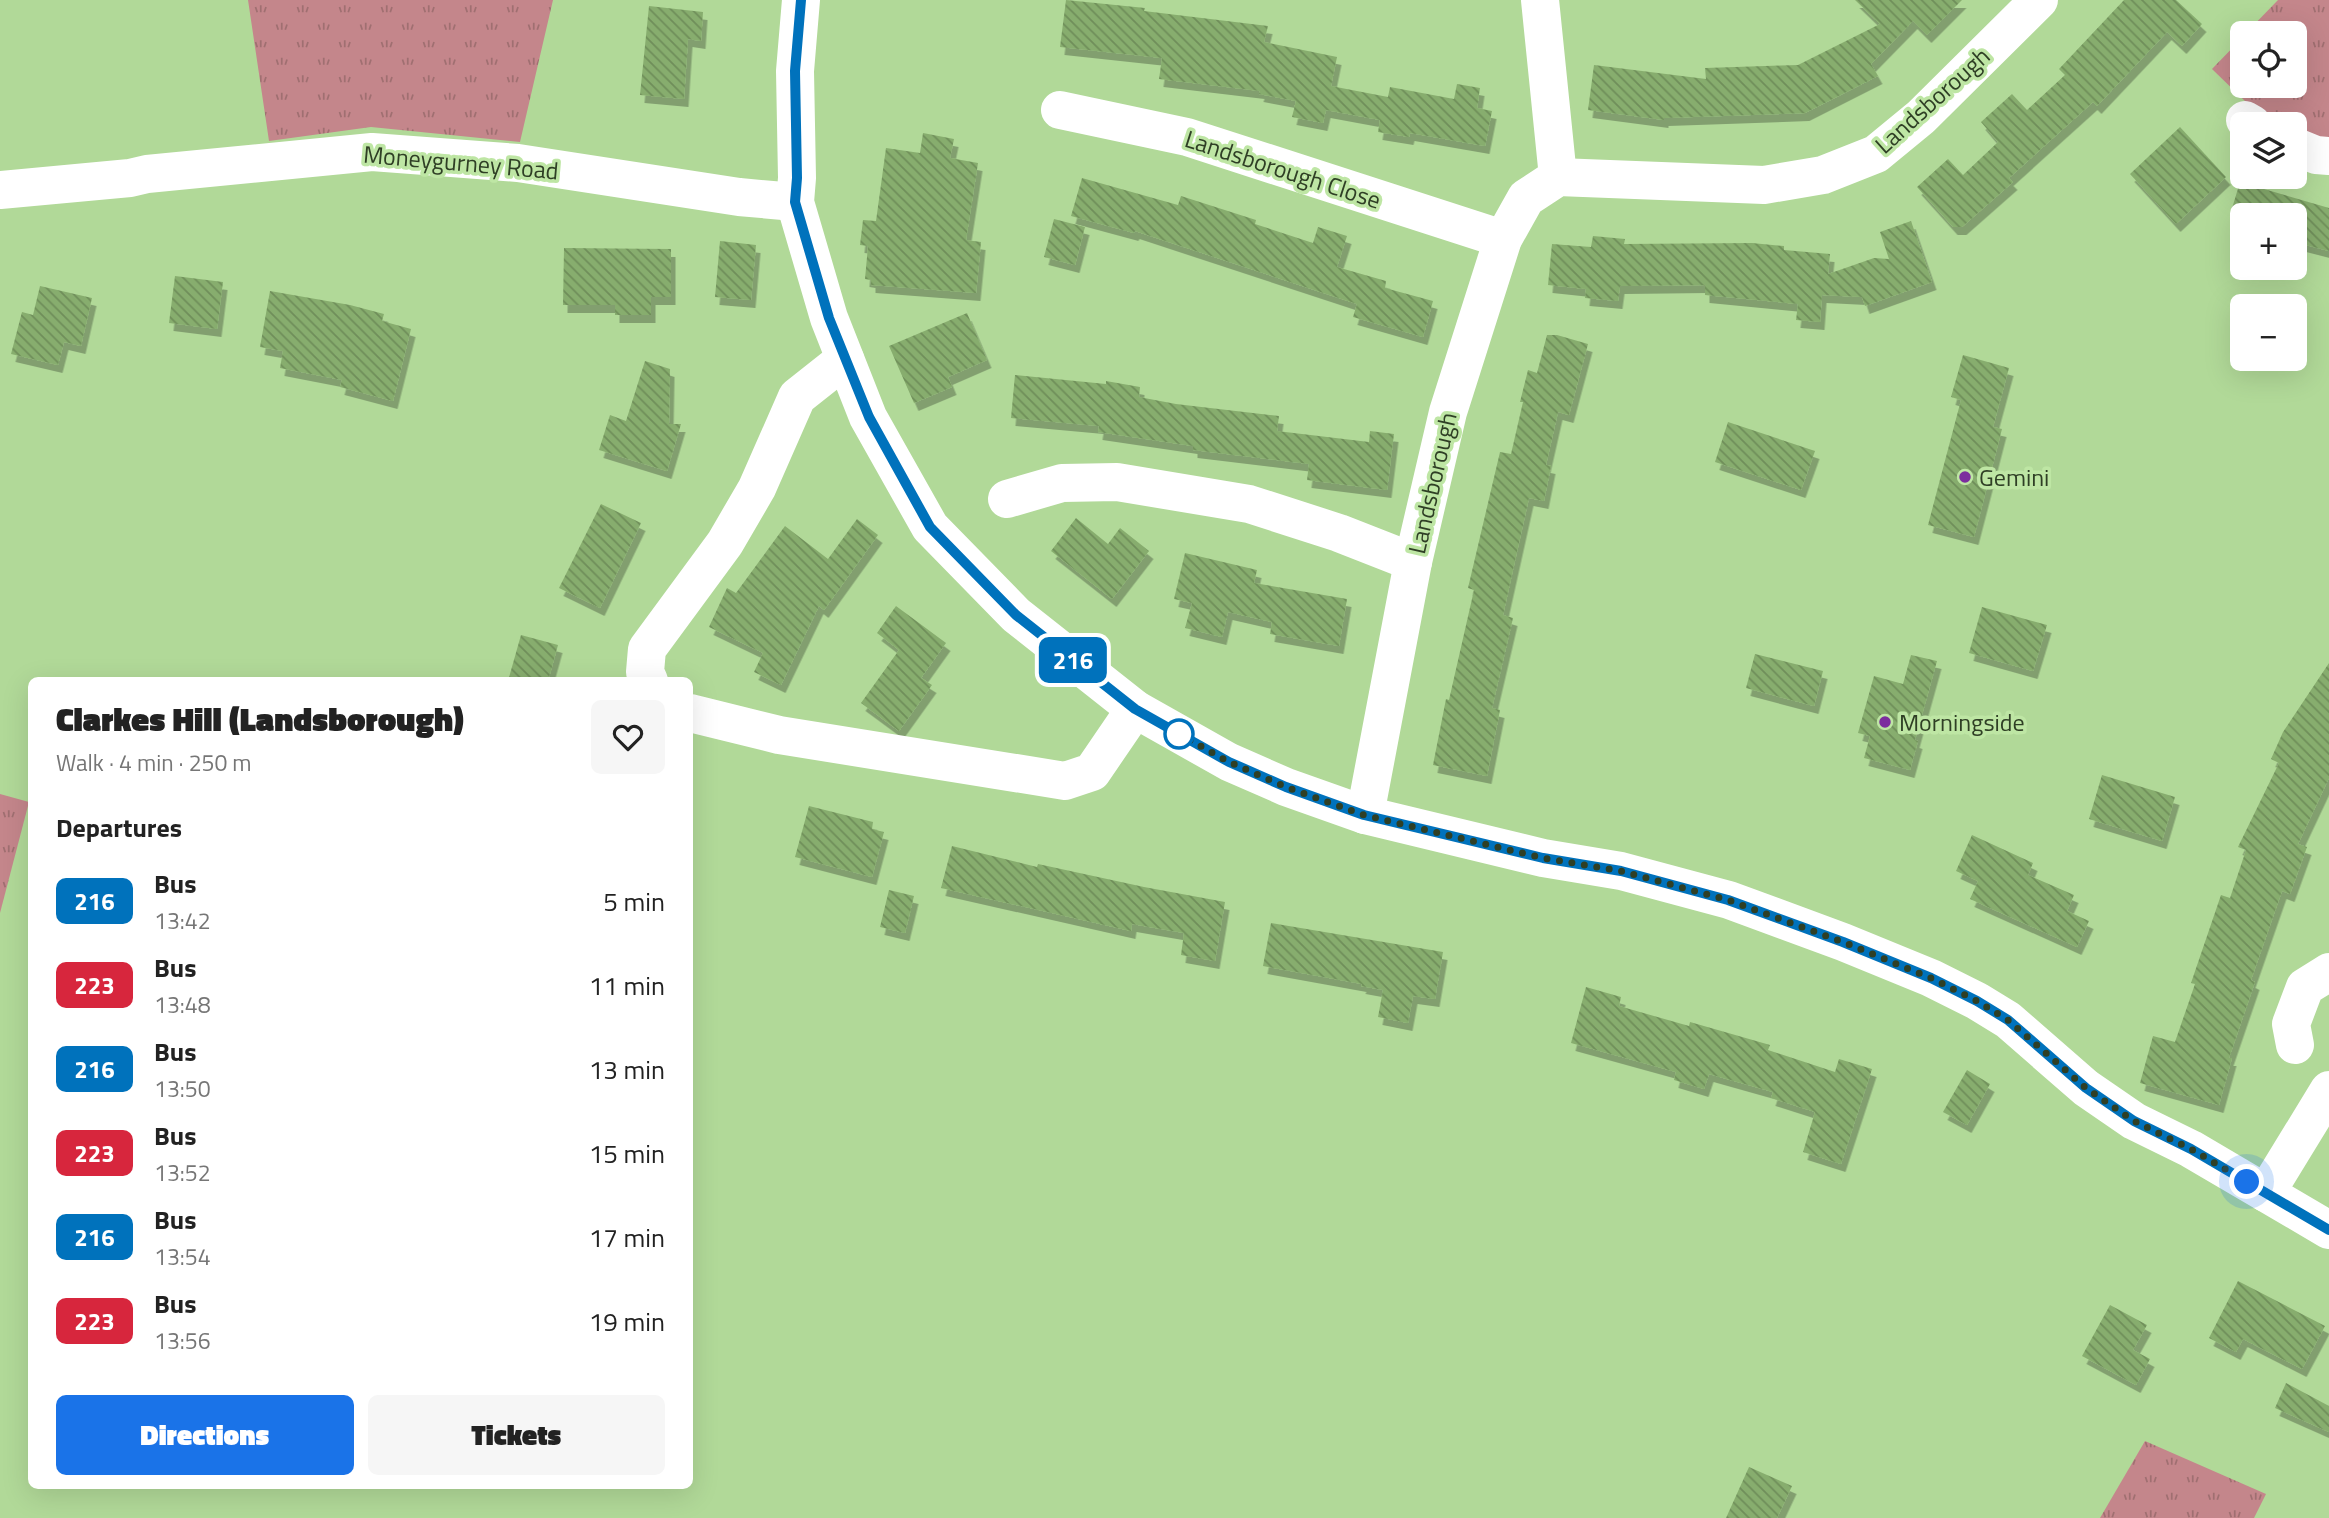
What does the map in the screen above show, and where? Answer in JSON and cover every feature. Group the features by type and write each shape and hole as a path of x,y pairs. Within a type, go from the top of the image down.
{"street":[{"path":"801,0 795,71 795,202 829,318 869,417 930,527 1016,615 1135,709 1229,762 1286,787 1364,815 1543,858 1621,871 1728,900 1931,978 2008,1020 2086,1088 2134,1121 2191,1149 2329,1230"},
{"path":"1541,0 1558,177"},
{"name":"Landsborough","path":"1364,815 1413,562 1448,412 1503,239 1527,198 1558,177 1764,185 1823,175 1876,154 1921,117 2039,0"},
{"name":"Landsborough Close","path":"1060,110 1187,136 1503,239"},
{"path":"2307,151 2329,156"},
{"name":"Moneygurney Road","path":"0,190 372,152 518,163 738,197 795,202"},
{"path":"647,677 645,672 647,649 725,543 757,488 797,397 845,359"},
{"path":"1007,499 1062,483 1117,482 1249,504 1339,533 1413,562"},
{"path":"693,714 779,735 1065,781 1091,772 1135,709"},
{"path":"2295,1045 2291,1024 2305,987 2329,972"},
{"path":"2266,1193 2329,1090"}],"green space":[{"path":"248,0 553,0 520,142 371,127 269,141"},
{"path":"2278,0 2329,0 2329,139 2307,134 2307,112 2261,112 2242,98 2307,98 2307,21 2258,21"},
{"path":"2230,50 2230,86 2212,69"},
{"path":"0,794 28,802 28,806 0,913"},
{"path":"2145,1441 2266,1494 2254,1518 2100,1518"}],"building":[{"path":"1066,0 1145,8 1144,11 1268,26 1264,42 1337,57 1331,86 1388,97 1390,87 1454,99 1457,84 1480,88 1477,108 1492,111 1485,146 1410,133 1409,137 1378,132 1380,120 1326,110 1323,123 1292,117 1296,101 1259,94 1260,91 1159,79 1162,58 1060,47"},
{"path":"1855,0 1962,0 1927,35 1913,21 1871,64 1878,76 1805,113 1664,120 1588,110 1594,65 1706,79 1705,68 1798,65 1880,24"},
{"path":"2124,0 2176,0 2202,24 2182,46 2167,32 2097,106 2093,102 2009,178 2013,182 1962,227 1953,227 1917,187 1948,159 1963,175 1998,142 1981,122 2012,94 2027,110 2065,75 2059,69"},
{"path":"649,6 703,12 701,41 688,39 684,99 640,95"},
{"path":"2180,127 2226,177 2176,224 2130,174"},
{"path":"923,133 954,139 950,158 978,163 966,240 981,242 976,293 871,285 871,280 865,279 868,246 860,245 863,220 876,221 886,148 920,153"},
{"path":"1082,178 1178,205 1181,196 1256,220 1255,224 1313,243 1318,227 1347,236 1337,267 1386,281 1385,288 1433,301 1423,337 1353,317 1357,304 1135,231 1134,233 1071,216"},
{"path":"2238,189 2264,189 2329,208 2329,251 2307,245 2307,203 2234,203"},
{"path":"1054,219 1085,227 1075,265 1044,257"},
{"path":"1911,221 1932,282 1865,306 1862,297 1822,295 1820,322 1796,320 1798,304 1705,295 1705,285 1620,286 1618,301 1585,298 1586,289 1548,285 1552,244 1591,247 1593,236 1625,239 1624,244 1752,243 1784,246 1784,250 1830,254 1828,274 1874,258 1889,259 1880,232"},
{"path":"720,241 756,245 751,300 715,297"},
{"path":"564,248 671,249 671,297 651,297 651,315 615,315 615,305 563,305"},
{"path":"175,276 223,282 217,329 169,323"},
{"path":"40,286 92,298 81,346 64,342 58,365 11,354 22,312 33,315"},
{"path":"270,291 384,314 382,321 411,329 393,401 340,387 342,380 280,368 283,351 260,347"},
{"path":"967,313 987,360 948,377 952,387 914,403 889,346"},
{"path":"1547,335 1557,335 1588,344 1569,415 1558,412 1546,465 1551,466 1544,501 1529,498 1503,615 1513,618 1492,708 1500,710 1487,776 1433,765 1446,699 1449,700 1474,590 1468,588 1500,452 1511,454 1528,370 1537,373"},
{"name":"Gemini","path":"1963,355 2009,368 1993,427 2002,429 1974,537 1928,525 1961,400 1951,397"},
{"path":"645,361 670,369 669,424 681,424 667,471 599,450 610,415 626,421"},
{"path":"1015,375 1106,384 1106,381 1140,387 1139,397 1279,416 1277,431 1369,442 1370,431 1394,434 1387,490 1307,480 1309,464 1193,450 1193,446 1098,432 1099,426 1011,418"},
{"path":"1728,422 1815,451 1801,490 1715,462"},
{"path":"601,504 641,523 600,608 559,588"},
{"path":"1076,518 1108,544 1120,528 1149,551 1112,599 1051,551"},
{"path":"857,519 878,535 824,610 819,606 781,685 754,672 763,653 709,627 727,588 736,593 785,526 828,559"},
{"path":"1185,553 1257,570 1254,583 1347,599 1339,646 1270,634 1272,622 1228,612 1222,637 1185,628 1192,603 1174,599"},
{"path":"896,606 946,643 921,678 932,685 899,731 861,703 899,650 877,633"},
{"path":"1982,607 2047,625 2033,671 1969,653"},
{"path":"521,635 558,645 549,677 509,677"},
{"path":"1755,654 1823,671 1814,706 1746,688"},
{"name":"Morningside","path":"1911,655 1937,661 1915,740 1918,741 1910,770 1864,758 1870,736 1858,733 1874,676 1903,684"},
{"path":"2329,663 2329,778 2298,844 2307,847 2290,894 2282,891 2251,980 2255,982 2229,1058 2232,1058 2219,1105 2140,1083 2153,1036 2175,1042 2195,984 2191,983 2221,895 2230,898 2246,850 2238,847 2279,763 2271,759 2283,732"},
{"path":"2102,775 2175,797 2162,841 2089,819"},
{"path":"809,806 873,822 872,829 884,832 872,877 795,857"},
{"path":"1972,835 2033,863 2028,875 2074,895 2067,911 2089,921 2077,947 1970,899 1978,881 1956,871"},
{"path":"952,846 1037,867 1038,864 1225,902 1215,961 1181,955 1184,933 1132,924 1131,931 941,888"},
{"path":"889,890 914,896 905,933 880,927"},
{"path":"1271,923 1443,952 1435,999 1413,996 1408,1023 1378,1017 1383,990 1263,966"},
{"path":"1586,987 1621,997 1619,1006 1689,1026 1690,1022 1770,1045 1768,1050 1835,1072 1839,1059 1872,1069 1841,1164 1803,1152 1815,1112 1771,1098 1773,1092 1709,1074 1704,1089 1674,1080 1676,1072 1571,1043"},
{"path":"1967,1070 1990,1084 1967,1125 1943,1112"},
{"path":"2238,1281 2325,1326 2302,1369 2243,1339 2236,1352 2209,1338"},
{"path":"2110,1305 2147,1325 2133,1350 2150,1359 2136,1385 2082,1356"},
{"path":"2286,1383 2329,1406 2329,1432 2275,1408"},
{"path":"1749,1467 1792,1486 1777,1518 1726,1518"}],"bus line":[{"name":"216","path":"801,0 795,71 795,202 829,318 869,417 930,527 1016,615 1135,709 1229,762 1286,787 1364,815 1543,858 1621,871 1728,900 1931,978 2008,1020 2086,1088 2134,1121 2191,1149 2329,1230"}],"place":[{"name":"Gemini","path":"1965,477"},
{"name":"Morningside","path":"1885,722"}],"route":[{"path":"1179,734 1229,762 1286,787 1364,815 1543,858 1621,871 1728,900 1931,978 2008,1020 2086,1088 2134,1121 2191,1149 2247,1182"}]}
